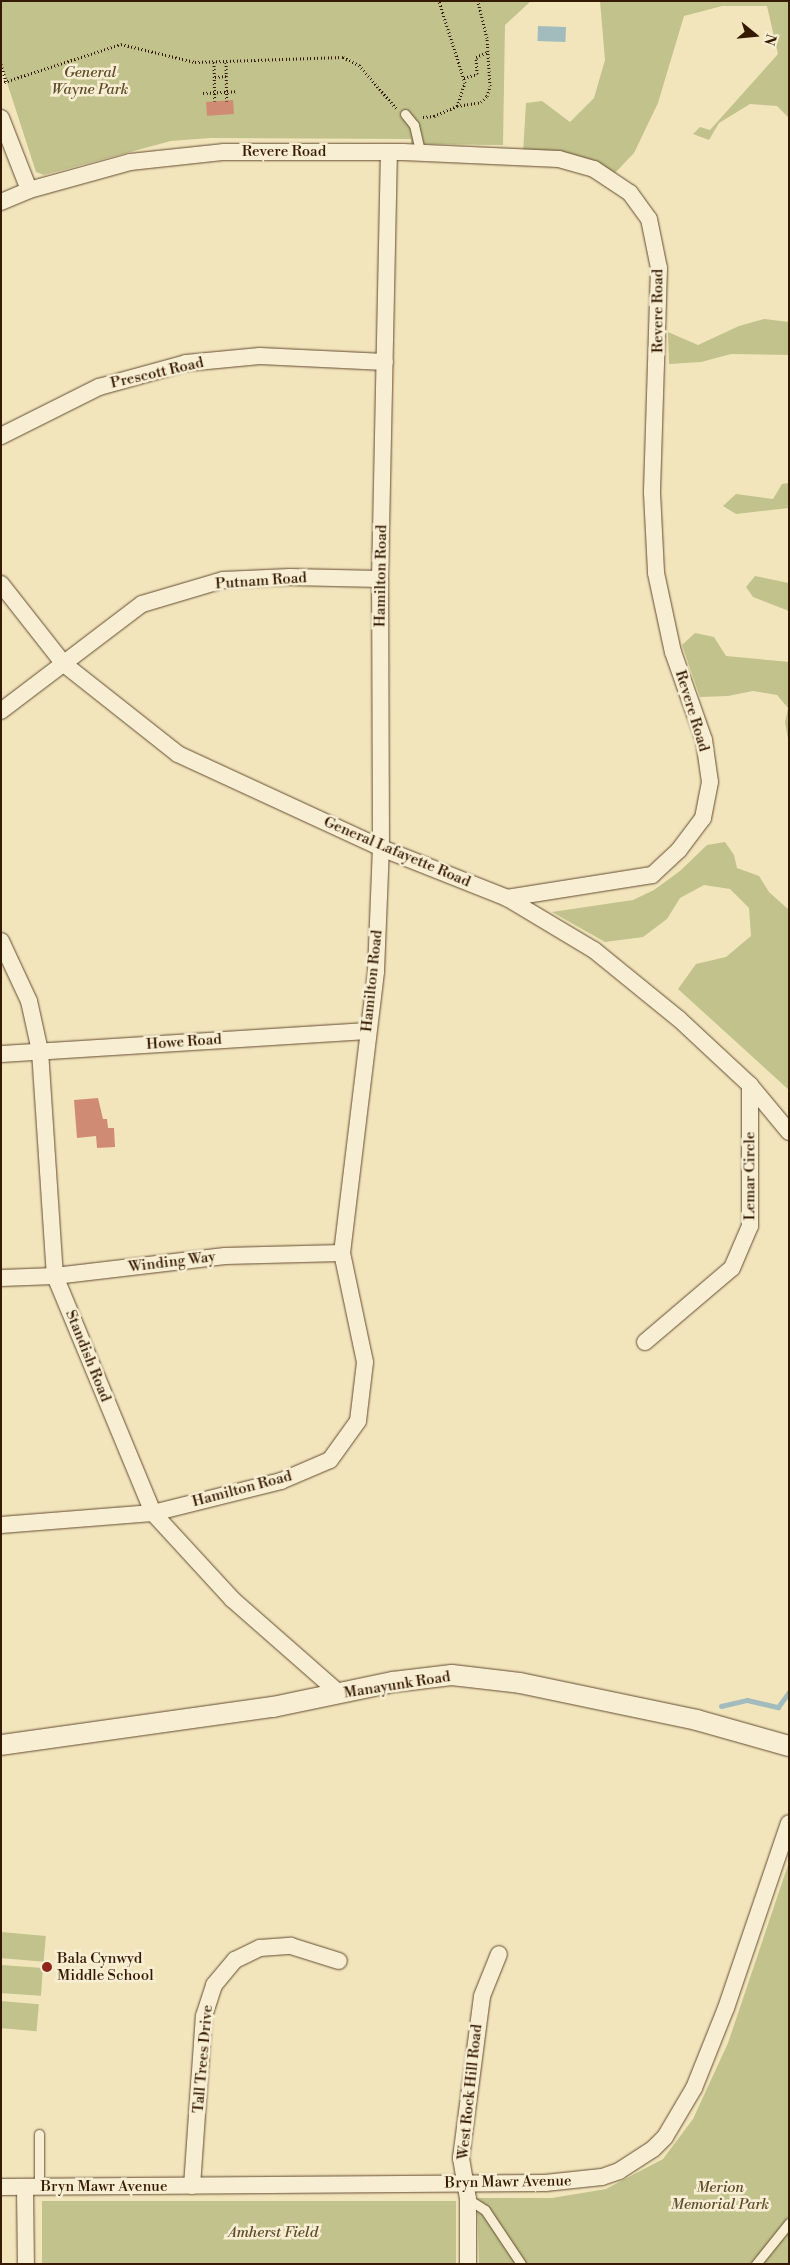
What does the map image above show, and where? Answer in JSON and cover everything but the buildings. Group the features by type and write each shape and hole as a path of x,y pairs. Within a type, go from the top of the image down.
{"street":[{"path":"1,118 29,190"},
{"name":"Revere Road","path":"1,202 29,190 130,162 224,152 420,152 559,159 594,168 630,193 648,219 659,268 652,493 656,573 673,652 704,740 710,782 703,818 679,850 652,875 507,898"},
{"name":"Hamilton Road","path":"1,1525 153,1513 281,1481 330,1460 358,1420 365,1362 342,1253 367,1031 376,971 381,848 380,579 390,152"},
{"name":"Prescott Road","path":"1,436 99,387 186,363 260,356 384,362"},
{"name":"Putnam Road","path":"1,711 142,604 223,580 290,577 380,579"},
{"name":"General Lafayette Road","path":"1,584 64,664 178,754 381,848 507,898 594,950 680,1019 750,1085 789,1132"},
{"name":"Standish Road","path":"1,941 29,1000 40,1051 55,1276 153,1513 232,1599 338,1694"},
{"name":"Howe Road","path":"1,1054 367,1031"},
{"name":"Lemar Circle","path":"645,1342 732,1268 750,1226 750,1085"},
{"name":"Winding Way","path":"1,1278 55,1276 225,1256 342,1253"},
{"name":"Manayunk Road","path":"1,1744 273,1707 424,1677 476,1676 696,1720 789,1746"},
{"name":"Bryn Mawr Avenue","path":"1,2187 192,2186 467,2191 602,2177 636,2161 665,2137 694,2088 723,2016 789,1823"},
{"name":"Tall Trees Drive","path":"192,2186 204,2016 214,1984 235,1960 260,1948 291,1946 339,1960"},
{"name":"West Rock Hill Road","path":"468,2264 467,2191 461,2158 480,2011 489,1974 499,1954"},
{"path":"26,2264 32,2187"}],"lane":[{"path":"405,114 414,125 420,152"},
{"path":"32,2187 39,2134"},
{"path":"467,2191 485,2210 521,2264"},
{"path":"756,2264 789,2223"}],"path":[{"path":"439,1 465,83 456,106"},
{"path":"1,83 121,44 195,62 343,57 359,64 405,114 434,116 456,106 481,102 487,96 490,86 488,52 478,1"},
{"path":"464,78 477,74 476,57 488,52"},
{"path":"214,62 215,101"},
{"path":"226,62 227,101"},
{"path":"1,64 6,81"},
{"path":"215,77 226,76"},
{"path":"204,93 237,91"}],"green space":[{"name":"General Wayne Park","path":"1,1 531,1 505,25 503,145 411,144 411,139 210,138 171,141 44,175 36,172 1,64"},
{"path":"600,1 789,1 789,118 777,106 750,104 719,123 709,140 693,134 700,127 710,130 778,54 767,6 722,6 684,16 658,103 634,153 614,174 523,153 526,103 542,101 570,122 594,98 605,60"},
{"path":"764,319 789,322 789,355 731,354 701,362 669,364 668,332 698,345 739,326"},
{"path":"789,483 789,508 736,514 723,506 736,494 773,499 782,484"},
{"path":"755,576 789,583 789,611 753,597 746,587"},
{"path":"695,633 714,637 726,656 789,662 789,745 785,722 788,708 777,695 753,691 728,696 700,697 682,645"},
{"path":"725,842 734,855 737,868 759,876 769,892 789,910 789,1090 678,989 696,964 726,957 751,936 749,908 730,889 704,885 680,898 667,919 643,937 605,942 552,912 633,900 654,890 680,871 707,845"},
{"name":"Merion Memorial Park","path":"789,1862 789,2264 479,2264 477,2198 552,2198 606,2189 663,2159 693,2119 728,2043"},
{"path":"1,1932 46,1936 44,1962 1,1958"},
{"path":"1,1965 43,1968 41,1996 1,1993"},
{"path":"1,2001 39,2004 37,2031 1,2028"},
{"name":"Amherst Field","path":"42,2201 456,2201 456,2264 42,2264"}],"water":[{"path":"538,26 566,27 565,42 537,41"}],"waterway":[{"path":"721,1706 747,1700 778,1707 789,1692"}],"place":[{"name":"Bala Cynwyd Middle School","path":"47,1967"}]}
